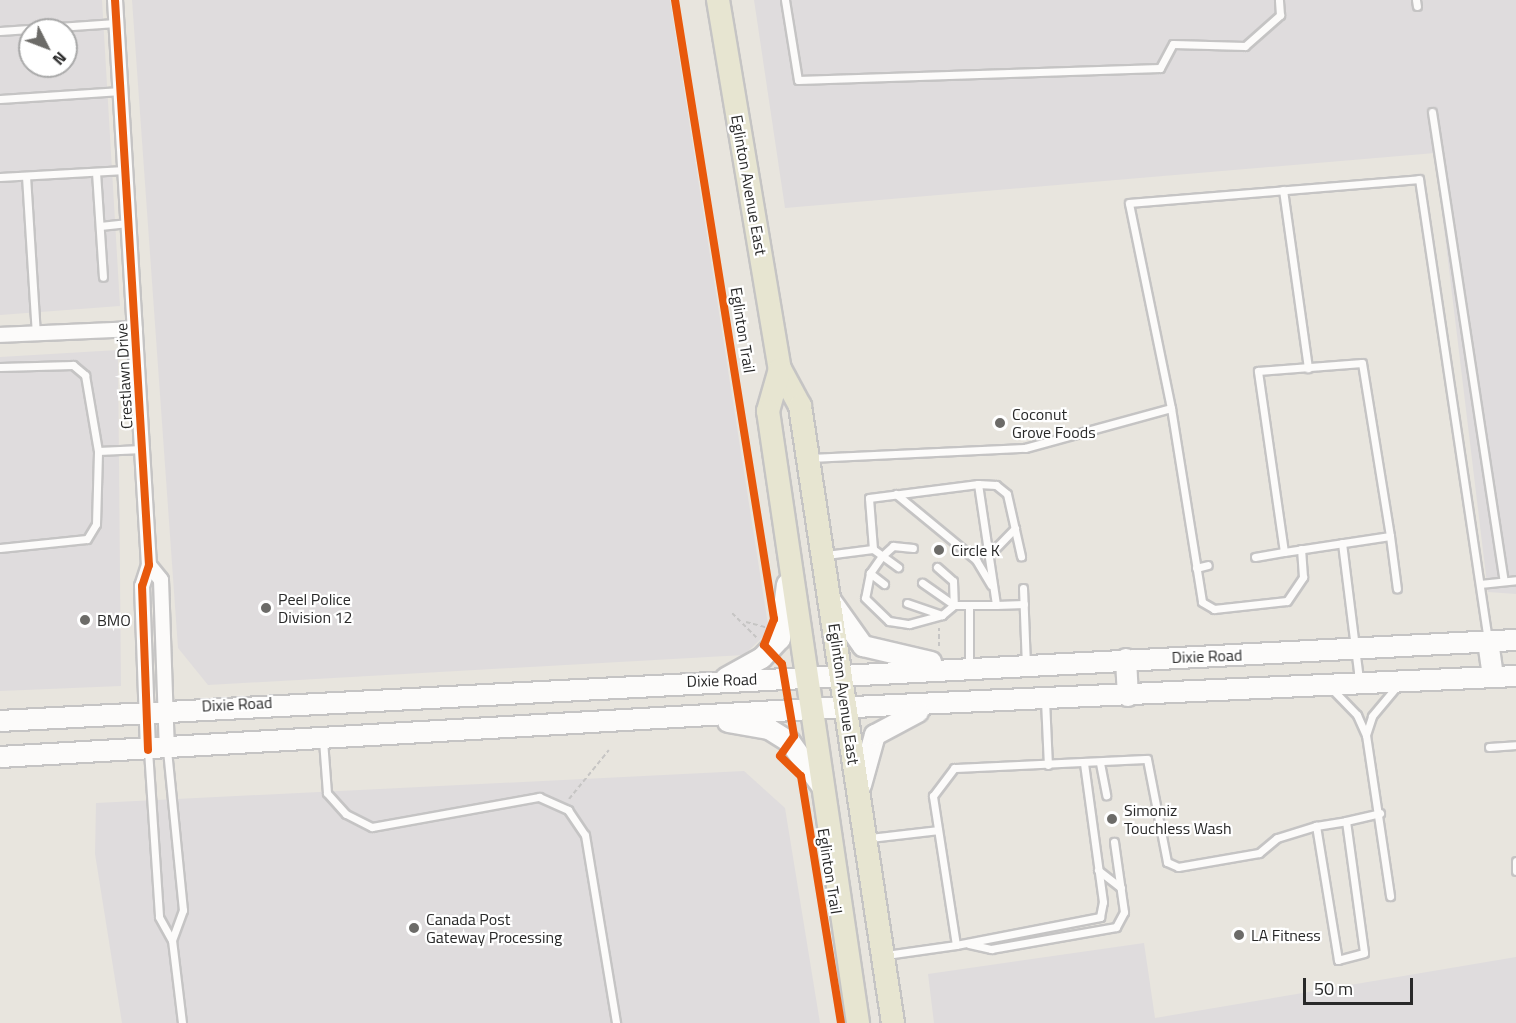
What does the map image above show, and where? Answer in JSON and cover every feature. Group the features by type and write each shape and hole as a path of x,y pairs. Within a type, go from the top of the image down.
{"main road":[{"name":"Eglinton Avenue East","path":"718,0 780,369 800,406 828,596 844,676 860,806 893,1023"},
{"name":"Eglinton Avenue East","path":"780,369 768,411 789,563 810,678 811,709 858,1023"},
{"path":"724,680 762,658 780,639 789,563"},
{"path":"828,596 852,634 878,654 969,668"},
{"name":"Dixie Road","path":"0,721 158,710 1516,640"},
{"path":"1488,641 1493,677"},
{"path":"1126,659 1128,696"},
{"name":"Dixie Road","path":"0,757 158,750 848,707 940,705 1516,676"},
{"path":"860,806 862,769 875,735 899,717 940,705"},
{"path":"696,716 769,729 790,742 824,790"}],"street":[{"name":"Crestlawn Drive","path":"115,0 149,565 142,586 158,710 158,750"},
{"path":"0,335 135,329"},
{"name":"Crestlawn Drive","path":"149,565 161,580 158,750"}],"lane":[{"path":"785,0 798,80 1160,68 1173,44 1245,46 1280,15 1279,0"},
{"path":"0,31 116,23"},
{"path":"0,99 121,91"},
{"path":"1432,111 1504,581"},
{"path":"0,177 125,170"},
{"path":"96,172 103,277"},
{"path":"26,176 36,333"},
{"path":"1301,549 1303,577 1287,601 1214,609 1202,602 1170,408 1129,203 1419,179 1488,641"},
{"path":"1283,190 1308,368"},
{"path":"100,226 128,223"},
{"path":"1284,552 1258,371 1362,363 1390,536 1396,589"},
{"path":"0,367 73,365 85,375 98,451 93,533 74,545 0,548"},
{"path":"808,458 1024,448 1170,408"},
{"path":"98,451 142,449"},
{"path":"873,549 869,498 978,484 1002,488 1021,555"},
{"path":"978,484 996,605"},
{"path":"896,494 976,560 994,590"},
{"path":"990,554 1015,528"},
{"path":"1256,557 1390,536"},
{"path":"1342,543 1359,684"},
{"path":"913,548 902,544 882,556 870,573 865,598 889,621 909,624 941,615 954,605"},
{"path":"823,555 873,549 898,567"},
{"path":"1196,568 1208,566"},
{"path":"937,567 953,581 954,605"},
{"path":"870,573 884,584"},
{"path":"1480,584 1516,580"},
{"path":"922,583 954,605 1024,604"},
{"path":"1023,588 1026,665"},
{"path":"907,603 941,615"},
{"path":"969,605 969,668"},
{"path":"1366,735 1377,709 1402,681"},
{"path":"1328,686 1357,714 1366,735 1380,813 1390,896"},
{"path":"1045,699 1048,765"},
{"path":"323,740 327,793 346,814 372,827 539,797 563,806 585,835 616,1023"},
{"path":"1489,747 1516,745"},
{"path":"158,750 159,917 172,940 182,1023"},
{"path":"158,750 183,910 172,940"},
{"path":"956,945 933,796 954,768 1084,764 1148,759 1167,862 1174,866 1258,853 1277,838 1316,826 1380,813"},
{"path":"1100,763 1106,795"},
{"path":"884,955 969,944 1097,920 1104,906 1084,764"},
{"path":"1316,826 1338,960 1364,953 1346,821"},
{"path":"866,838 938,830"},
{"path":"969,944 991,949 1112,930 1124,916 1114,842"},
{"path":"1516,861 1516,871"},
{"path":"1098,870 1121,888"}],"path":[{"path":"732,613 746,622 773,631"},
{"path":"939,649 941,615"},
{"path":"746,622 764,645 773,631 774,619"},
{"path":"563,806 609,750"}],"shaded area":[{"path":"0,0 102,0 120,306 0,315"},
{"path":"132,0 670,0 769,631 744,655 208,685 178,648"},
{"path":"754,0 1516,0 1516,594 1488,592 1435,153 785,208"},
{"path":"118,350 121,686 0,691 0,357"},
{"path":"744,771 785,808 820,1023 122,1023 95,854 96,803"},
{"path":"1144,943 1155,1018 1516,957 1516,1023 934,1023 928,974"}],"cycle path":[{"path":"115,0 149,565 142,586 148,750"},
{"name":"Eglinton Trail","path":"675,0 774,619 764,645 782,664 794,736 780,756 801,776 841,1023"}],"place":[{"name":"Coconut Grove Foods","path":"1000,423"},
{"name":"Circle K","path":"939,550"},
{"name":"Peel Police Division 12","path":"266,608"},
{"name":"BMO","path":"85,620"},
{"name":"Simoniz Touchless Wash","path":"1112,819"},
{"name":"Canada Post Gateway Processing","path":"414,928"},
{"name":"LA Fitness","path":"1239,935"}]}
